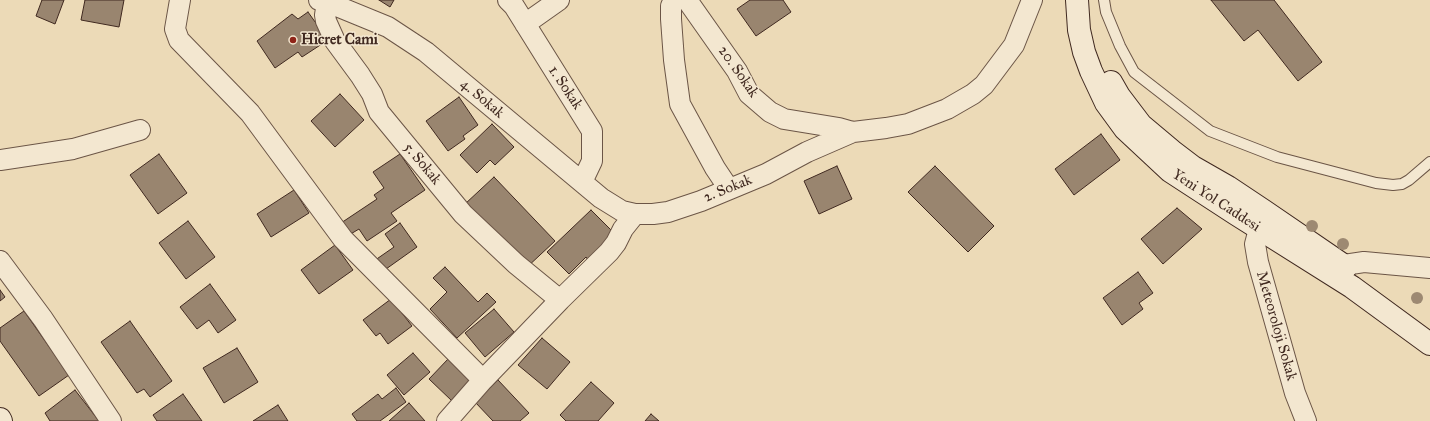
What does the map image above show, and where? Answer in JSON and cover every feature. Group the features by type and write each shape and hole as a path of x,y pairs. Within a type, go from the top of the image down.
{"main road":[{"name":"Yeni Yol Caddesi","path":"1077,0 1079,30 1084,52 1091,71 1106,103 1125,129 1170,171 1352,288 1430,344"},
{"name":"Yeni Yol Caddesi","path":"1089,0 1090,18 1094,36 1106,72 1119,96 1141,125 1193,167 1240,195 1344,265 1430,327"}],"street":[{"path":"180,0 175,29 179,40 250,114 343,239 483,380"},
{"name":"1. Sokak","path":"508,0 587,120 592,130 592,161 582,182"},
{"path":"524,24 559,0"},
{"path":"674,0 671,6 671,19 674,60 680,104 715,168 729,189"},
{"name":"20. Sokak","path":"687,0 737,71 749,94 770,112 784,119 839,128 853,132"},
{"name":"2. Sokak","path":"635,214 668,212 766,174 807,152 853,132 908,124 947,109 974,94 984,85 1014,45 1032,0"},
{"name":"4. Sokak","path":"323,1 388,27 426,52 601,198 622,210 635,214"},
{"name":"5. Sokak","path":"323,1 326,22 334,41 360,75 372,94 379,112 463,214 516,264 560,300"},
{"path":"0,160 73,149 140,130"},
{"path":"447,421 483,380 560,300 609,252 616,243 623,229 635,214"},
{"name":"Meteoroloji Sokak","path":"1259,229 1255,244 1258,262 1295,392 1306,421"},
{"path":"0,261 43,319 111,421"},
{"path":"1344,265 1364,262 1430,268"}],"lane":[{"path":"1104,0 1106,12 1120,46 1134,72 1210,131 1277,157 1376,183 1393,185 1402,184 1430,162"}],"building":[{"path":"42,0 64,0 55,24 36,16"},
{"path":"85,0 124,0 119,27 81,20"},
{"path":"379,0 394,0 390,7"},
{"path":"750,0 783,0 791,12 756,36 737,9"},
{"path":"1211,0 1274,0 1322,62 1298,81 1258,30 1244,41"},
{"name":"Hicret Cami","path":"308,12 328,40 302,57 298,52 275,68 257,41 292,14 298,19"},
{"path":"340,94 364,120 335,147 311,121"},
{"path":"459,97 478,125 463,136 465,139 448,151 426,121"},
{"path":"492,124 514,147 495,165 490,160 477,173 460,155"},
{"path":"1101,134 1120,160 1074,195 1055,169"},
{"path":"159,154 187,193 158,214 130,175"},
{"path":"400,154 425,190 391,213 397,221 367,241 359,229 349,235 341,223 377,199 374,195 384,188 373,172"},
{"path":"837,166 852,199 819,214 804,181"},
{"path":"935,166 994,226 968,252 908,192"},
{"path":"494,177 555,241 525,269 465,204"},
{"path":"294,190 309,213 271,237 257,214"},
{"path":"1177,208 1202,229 1163,264 1141,239"},
{"path":"591,210 615,234 588,260 586,257 569,274 547,252"},
{"path":"188,221 215,257 186,279 159,243"},
{"path":"400,223 417,247 379,274 371,263 394,247 385,234"},
{"path":"335,245 353,270 319,294 301,270"},
{"path":"445,267 478,302 487,293 496,302 457,338 430,309 447,292 433,278"},
{"path":"1138,272 1153,293 1139,303 1143,309 1122,325 1103,298"},
{"path":"210,284 236,320 218,333 209,320 197,329 180,307"},
{"path":"0,290 5,297 0,301"},
{"path":"391,299 412,326 388,344 380,333 376,336 363,320"},
{"path":"494,309 514,332 485,357 465,333"},
{"path":"24,311 69,375 39,396 0,341 0,328"},
{"path":"130,321 172,381 150,397 144,389 137,393 101,342"},
{"path":"542,338 570,362 547,389 518,365"},
{"path":"237,348 258,382 224,403 203,368"},
{"path":"413,353 430,372 404,395 387,375"},
{"path":"449,358 472,381 452,401 429,379"},
{"path":"498,380 529,413 520,421 493,421 475,402"},
{"path":"591,382 614,403 598,421 566,421 560,415"},
{"path":"396,388 406,402 380,421 357,421 352,414 378,394 382,399"},
{"path":"75,390 99,421 50,421 45,413"},
{"path":"183,394 202,421 157,421 153,415"},
{"path":"409,403 425,421 389,421"},
{"path":"278,405 288,421 253,421"},
{"path":"651,414 659,421 645,421"}],"place":[{"name":"Hicret Cami","path":"293,40"}]}
